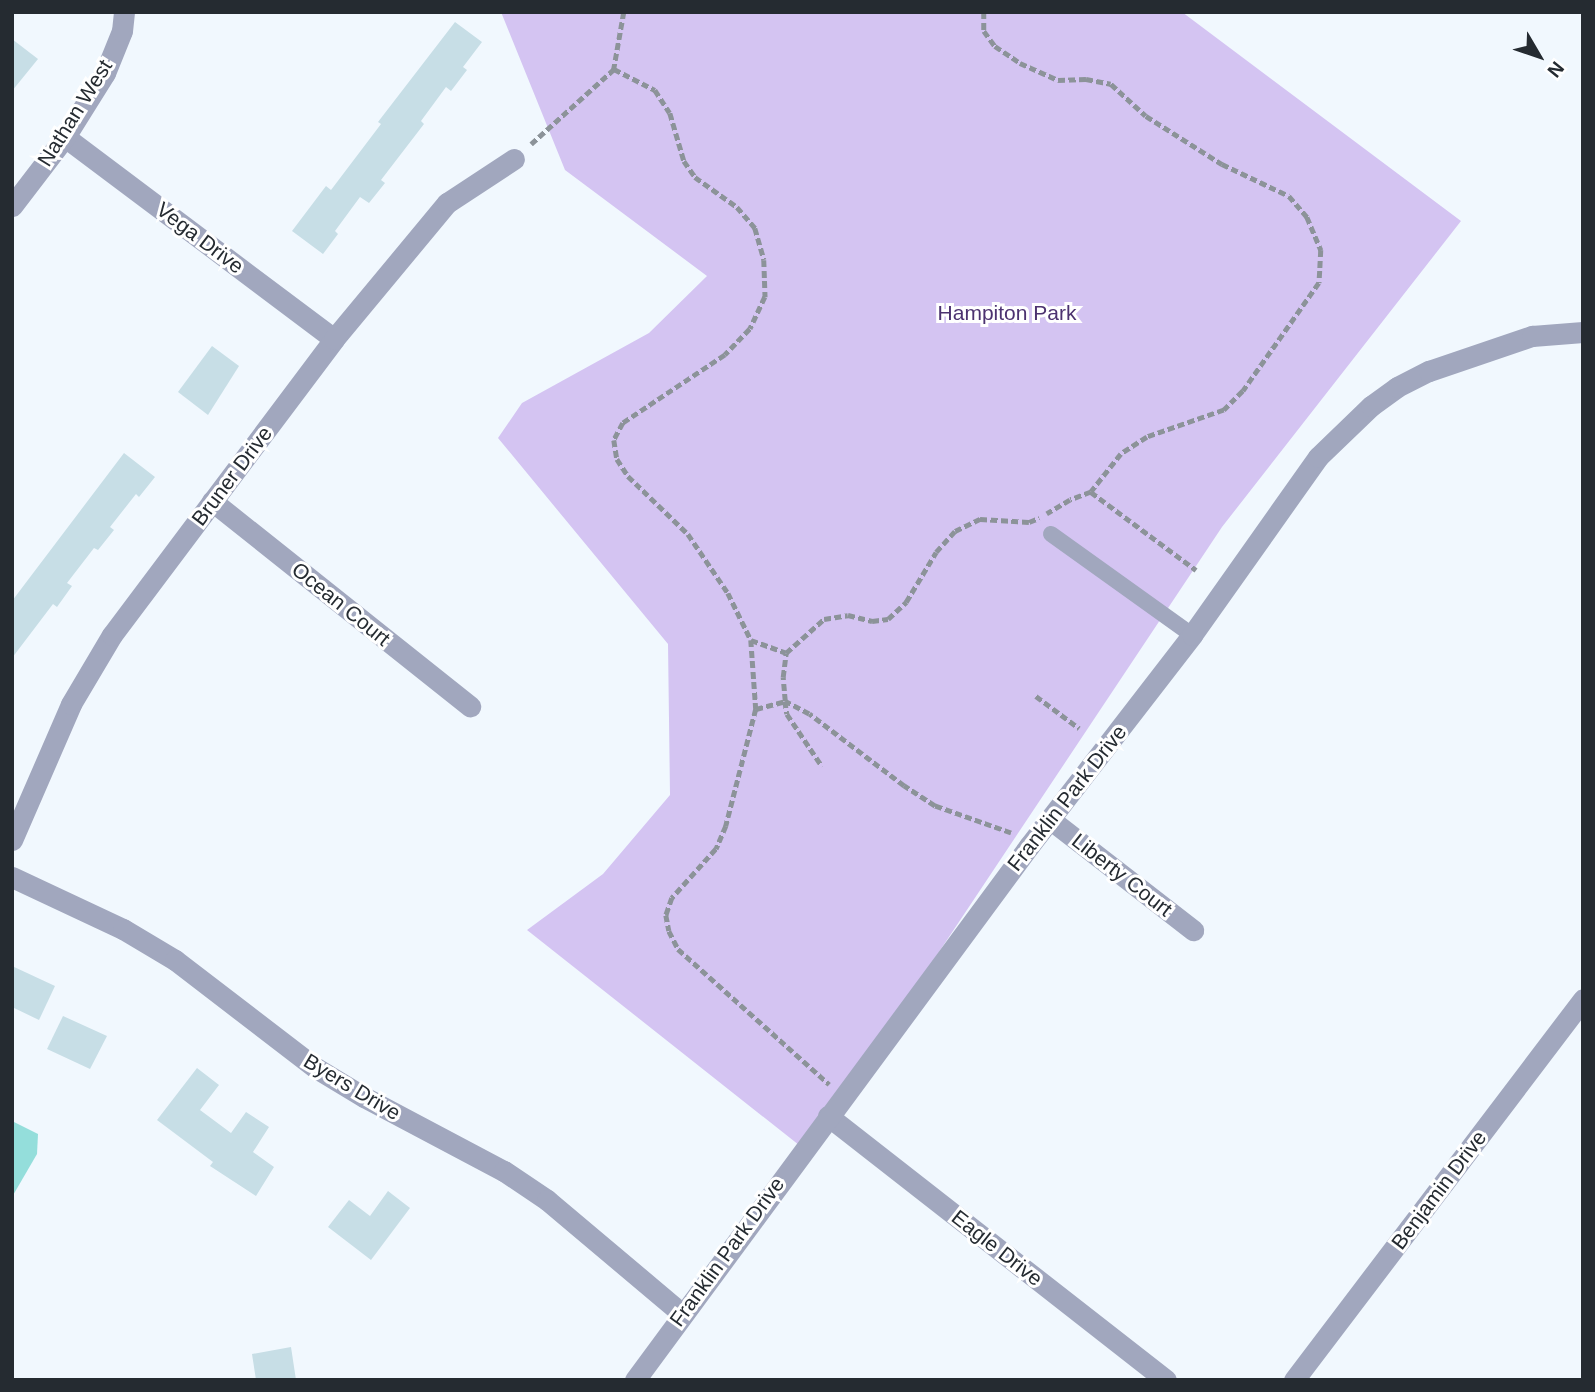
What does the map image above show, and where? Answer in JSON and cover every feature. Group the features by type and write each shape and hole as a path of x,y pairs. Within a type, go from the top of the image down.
{"street":[{"name":"Nathan West","path":"12,206 65,137 105,73 122,31 124,12"},
{"name":"Vega Drive","path":"65,137 334,339"},
{"name":"Bruner Drive","path":"12,840 77,693 112,635 334,339 447,203 514,159"},
{"name":"Franklin Park Drive","path":"635,1380 681,1314 1029,846 1192,635 1318,457 1371,406 1397,387 1464,357 1532,336 1583,332"},
{"name":"Ocean Court","path":"212,501 470,706"},
{"name":"Liberty Court","path":"1051,820 1193,930"},
{"name":"Byers Drive","path":"12,877 123,929 176,960 316,1068 364,1097 504,1171 547,1200 681,1314"},
{"name":"Benjamin Drive","path":"1294,1380 1583,999"},
{"name":"Eagle Drive","path":"828,1116 1166,1380"}],"lane":[{"path":"1051,534 1192,635"}],"path":[{"path":"514,159 614,69 625,12"},
{"path":"822,766 787,714 783,677 786,653 824,619 848,615 872,621 888,618 906,602 936,552 955,531 979,519 1028,522 1091,492 1121,454 1147,437 1224,410 1243,391 1319,283 1321,250 1307,217 1289,196 1222,164 1146,116 1111,84 1086,79 1058,80 1020,63 995,46 984,31 984,12"},
{"path":"614,69 655,90 670,113 684,161 695,177 737,207 755,228 764,260 765,297 750,328 725,355 623,423 614,440 617,459 628,476 688,534 728,593 751,639 755,709 726,826 716,849 672,898 666,915 669,931 678,949 843,1096"},
{"path":"1091,492 1196,570"},
{"path":"751,639 786,653"},
{"path":"1036,696 1079,728"},
{"path":"755,709 785,701 809,714 935,806 1004,828 1029,846"}],"green space":[{"name":"Hampiton Park","path":"501,12 1182,12 1461,221 1222,527 843,1096 804,1149 527,930 603,874 670,795 668,644 498,438 522,403 649,333 707,276 565,170"}],"water":[{"path":"12,1121 38,1134 37,1154 12,1197"}],"building":[{"path":"455,22 482,42 463,67 467,70 451,91 446,87 421,121 424,124 381,180 385,183 369,203 360,197 335,231 338,234 323,254 292,231 326,186 331,190 381,124 378,122"},
{"path":"12,39 38,59 12,91"},
{"path":"212,346 239,366 208,415 178,392"},
{"path":"124,453 155,477 139,497 136,494 110,527 114,530 98,550 94,548 67,583 72,586 57,607 53,604 12,658 12,601"},
{"path":"12,966 55,986 39,1020 12,1007"},
{"path":"63,1016 107,1036 90,1069 47,1049"},
{"path":"197,1068 219,1085 200,1110 231,1133 246,1112 269,1127 253,1152 274,1167 256,1196 210,1166 213,1162 157,1120"},
{"path":"388,1191 410,1208 371,1260 328,1227 349,1200 370,1216"},
{"path":"291,1347 296,1380 256,1380 252,1354"}]}
